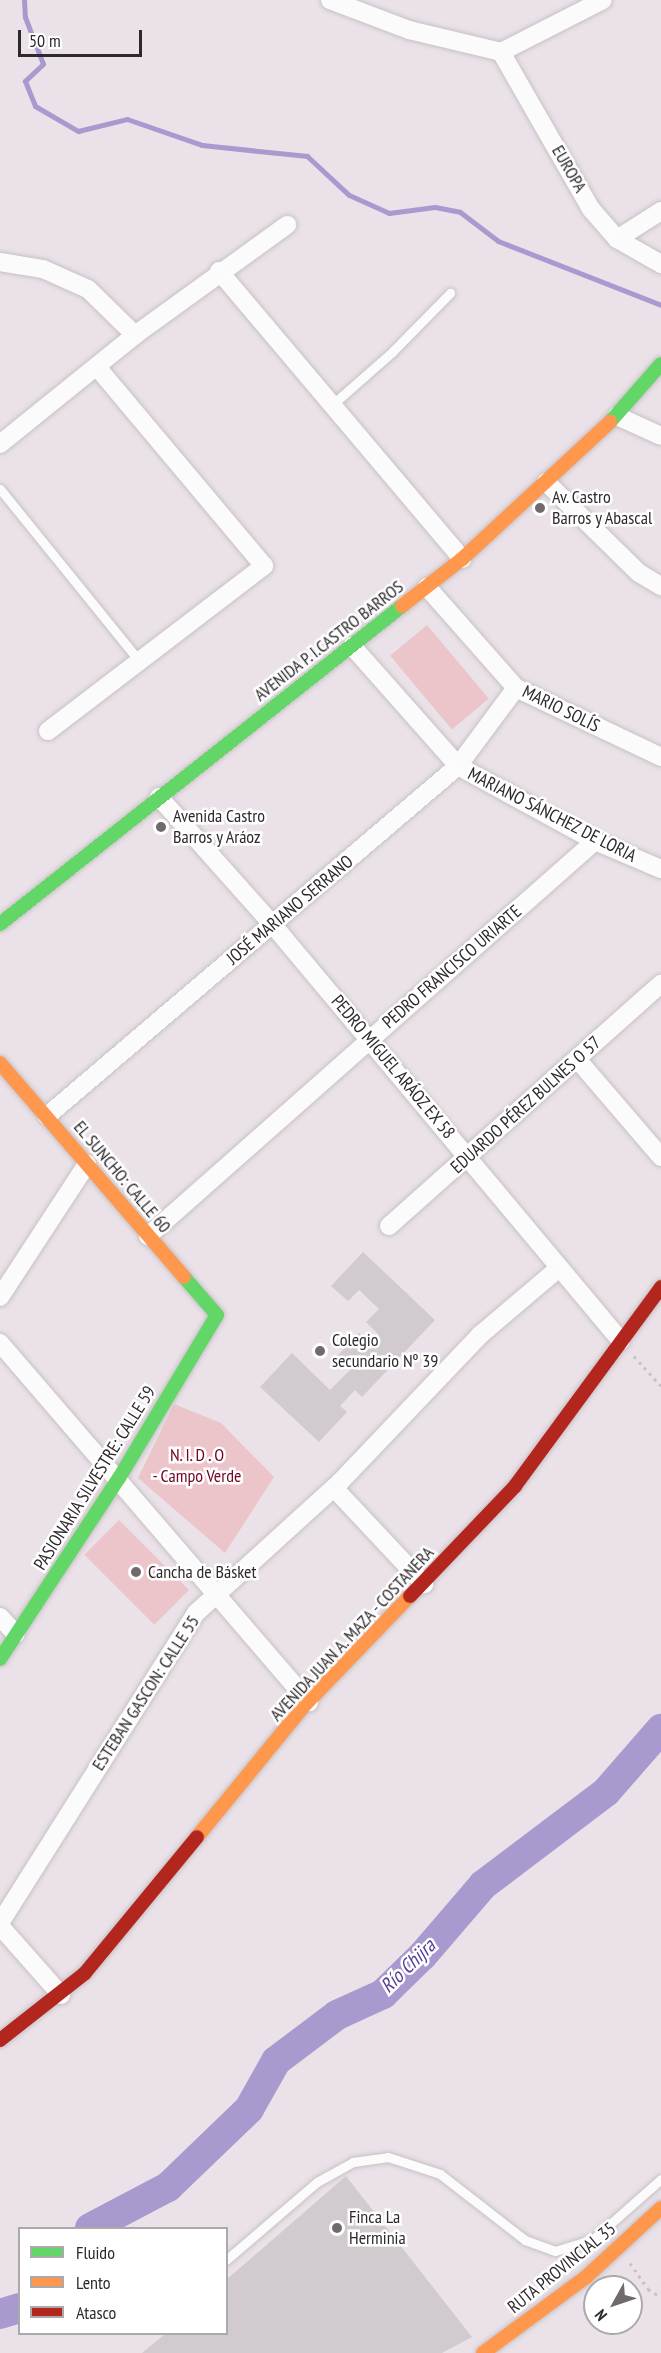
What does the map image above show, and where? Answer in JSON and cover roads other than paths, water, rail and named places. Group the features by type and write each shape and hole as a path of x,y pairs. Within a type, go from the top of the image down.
{"street":[{"path":"330,0 409,30 501,52 603,0"},
{"name":"EUROPA","path":"501,52 591,209 617,239 661,264"},
{"path":"617,239 661,211"},
{"path":"0,444 135,335 287,225"},
{"path":"0,262 43,268 88,289 135,335"},
{"path":"219,272 462,559"},
{"name":"AVENIDA P. I.CASTRO BARROS","path":"0,924 159,796 462,559 617,416 661,364"},
{"path":"48,731 141,663 264,566 97,367"},
{"path":"617,416 661,436"},
{"path":"546,482 639,573 661,586"},
{"path":"639,573 661,568"},
{"name":"MARIO SOLÍS","path":"427,587 516,688 661,757"},
{"name":"MARIANO SÁNCHEZ DE LORIA","path":"352,646 458,766 596,841 661,869"},
{"name":"JOSÉ MARIANO SERRANO","path":"47,1116 458,766 516,688"},
{"name":"PEDRO MIGUEL ARÁOZ EX 58","path":"159,796 273,925 621,1341"},
{"name":"PEDRO FRANCISCO URIARTE","path":"148,1236 596,841"},
{"name":"EDUARDO PÉREZ BULNES O 57","path":"389,1226 470,1158 661,984"},
{"path":"577,1059 661,1157"},
{"name":"EL SUNCHO: CALLE 60","path":"0,1063 217,1315"},
{"path":"0,1297 87,1164"},
{"name":"ESTEBAN GASCON: CALLE 55","path":"0,1924 196,1613 216,1592 334,1488 480,1335 559,1268"},
{"name":"AVENIDA JUAN A. MAZA - COSTANERA","path":"0,2040 61,1995 85,1973 309,1702 515,1486 661,1287"},
{"name":"PASIONARIA SILVESTRE: CALLE 59","path":"0,1659 119,1478 217,1315"},
{"path":"0,1343 119,1478 309,1702"},
{"path":"334,1488 424,1584"},
{"path":"0,1617 16,1634"},
{"path":"0,1924 61,1995"},
{"name":"RUTA PROVINCIAL 35","path":"483,2353 586,2277 661,2208"}],"lane":[{"path":"333,404 392,352 450,293"},
{"path":"0,489 141,663"},
{"path":"228,2258 317,2182 353,2162 388,2157 441,2174 525,2240 555,2251 592,2240 661,2179"}],"waterway":[{"path":"24,0 25,17 43,64 25,81 35,106 78,131 127,119 202,145 307,156 349,195 389,213 435,207 460,212 498,241 661,305"},
{"name":"Río Chijra","path":"92,2227 168,2187 249,2109 276,2061 337,2015 383,1994 423,1955 483,1885 606,1792 661,1729"},
{"name":"Río Chijra","path":"0,2314 18,2309"}],"place":[{"name":"Av. Castro Barros y Abascal","path":"540,508"},
{"name":"Avenida Castro Barros y Aráoz","path":"161,827"},
{"name":"Colegio secundario Nº 39","path":"320,1351"},
{"name":"Cancha de Básket","path":"136,1572"},
{"name":"Finca La Herminia","path":"337,2228"}],"park label":[{"name":"N. I. D . O - Campo Verde","path":"197,1466"}]}
